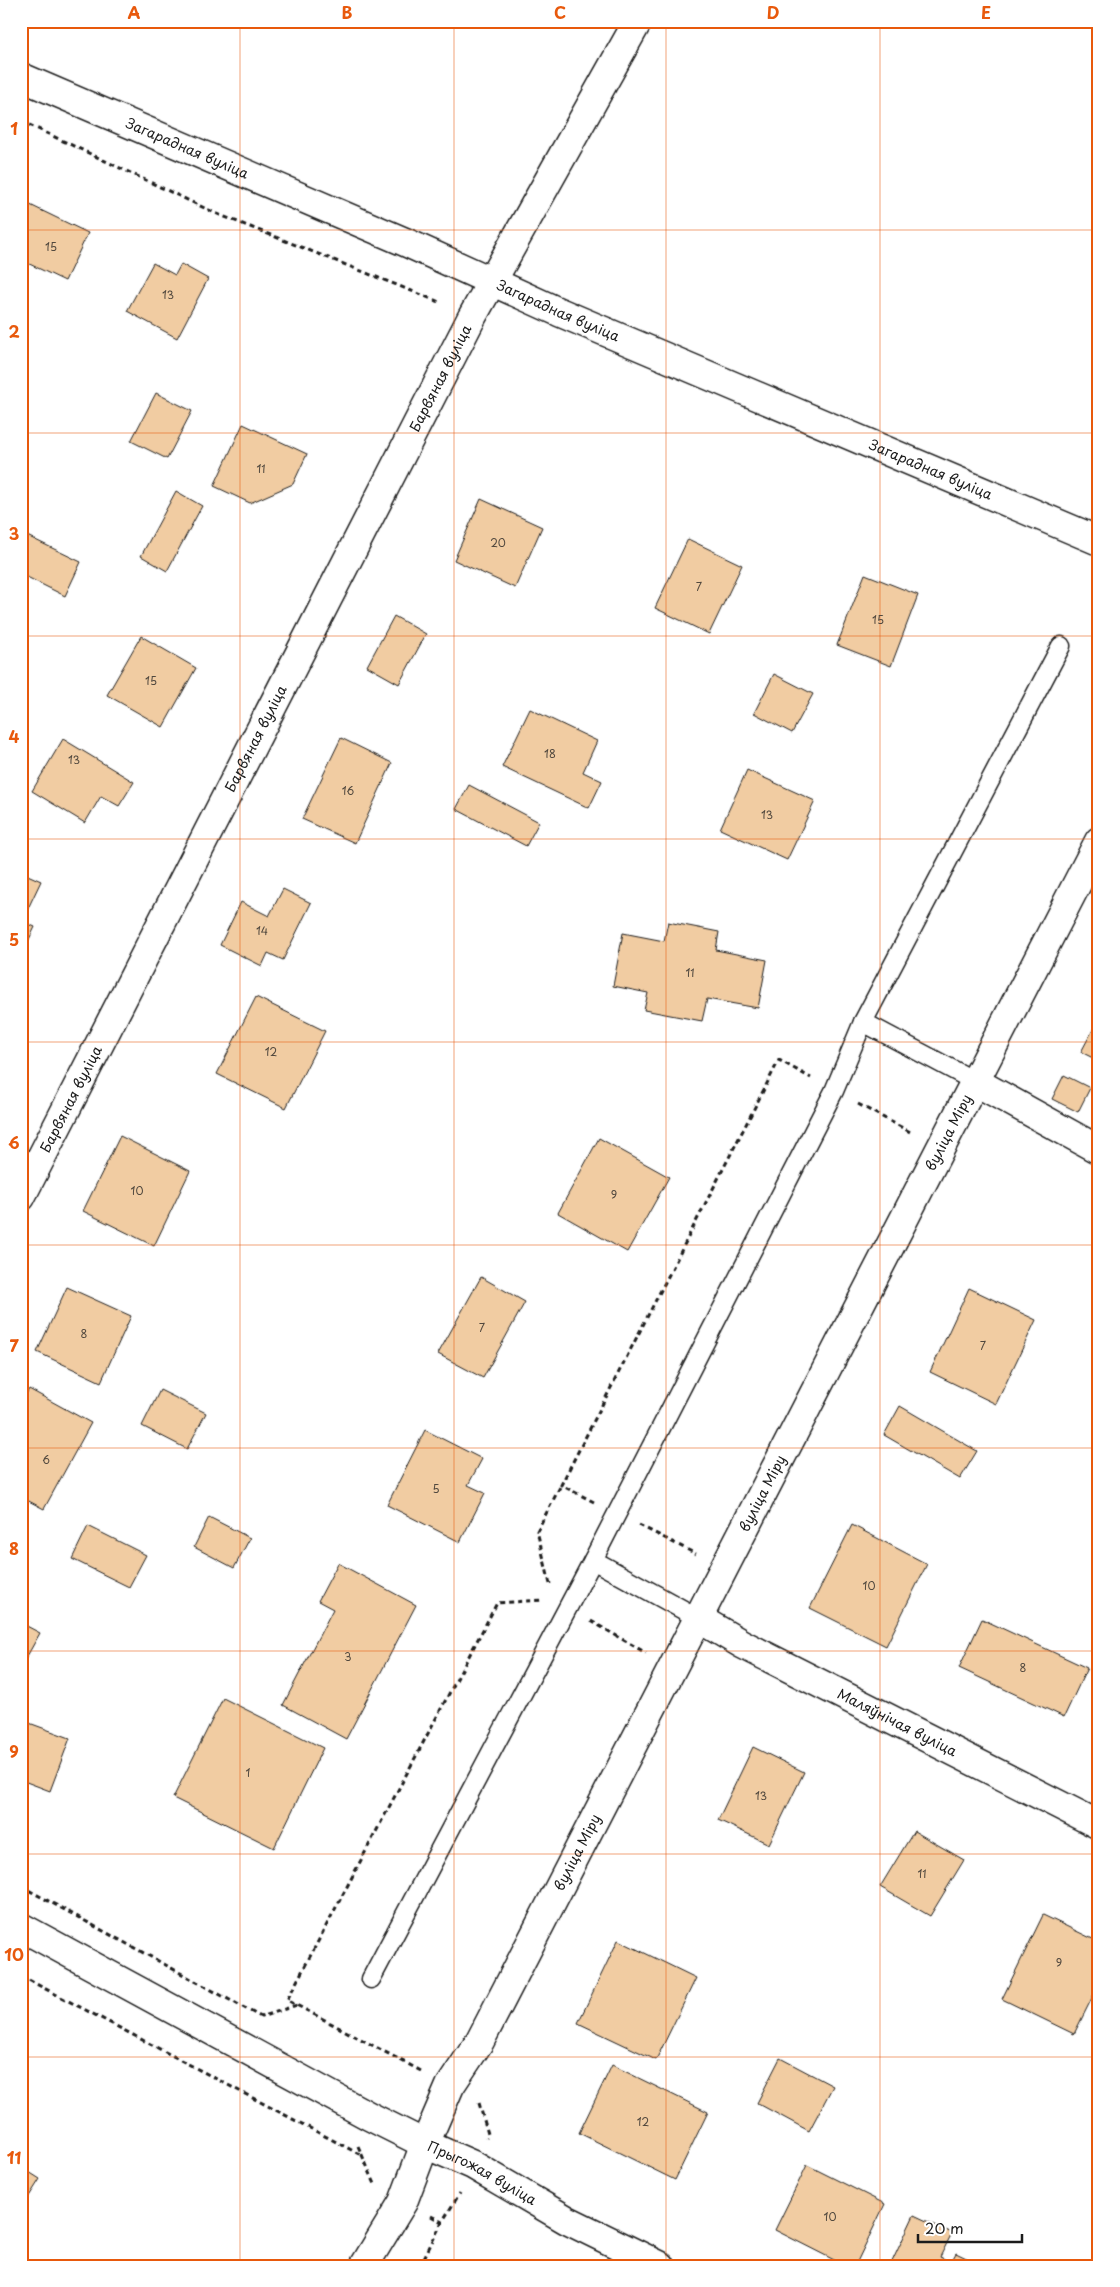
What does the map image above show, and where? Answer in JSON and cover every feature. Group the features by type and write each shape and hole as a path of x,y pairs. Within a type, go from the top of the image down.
{"street":[{"name":"Барвяная вуліца","path":"21,1197 472,317 638,21"},
{"name":"Загарадная вуліца","path":"21,77 492,280 559,312 1099,541"},
{"name":"вуліца Міру","path":"425,2144 450,2086 480,2041 1099,842"},
{"path":"976,1082 1099,1150"},
{"name":"Маляўнічая вуліца","path":"698,1618 742,1644 1099,1825"},
{"path":"21,1927 369,2116 425,2144"},
{"name":"Прыгожая вуліца","path":"364,2266 403,2202 425,2144 473,2165 567,2220 661,2266"}],"lane":[{"path":"372,1979 593,1560 834,1091 863,1022 1061,646"},
{"path":"863,1022 976,1082"},
{"path":"593,1560 698,1618"}],"path":[{"path":"21,120 215,213 472,317"},
{"path":"21,1886 261,2017 297,2005"},
{"path":"21,1976 362,2155"},
{"path":"420,2266 442,2222"}],"building":[{"path":"26,203 88,233 65,281 21,260 21,214"},
{"path":"153,263 175,275 181,264 208,279 177,338 127,311"},
{"path":"156,393 192,411 167,459 131,441"},
{"path":"243,424 307,454 293,484 250,503 214,486"},
{"path":"176,491 202,506 167,571 141,556"},
{"path":"481,499 542,527 515,588 454,560"},
{"path":"23,534 81,562 65,596 21,574 21,538"},
{"path":"688,539 742,565 709,634 655,608"},
{"path":"865,574 918,595 891,666 837,645"},
{"path":"394,616 426,634 399,684 367,666"},
{"path":"141,636 196,668 163,727 107,695"},
{"path":"774,674 813,694 792,733 754,713"},
{"path":"530,709 597,741 583,772 602,781 589,808 502,767"},
{"path":"341,738 392,763 355,843 302,819"},
{"path":"63,739 134,782 119,806 101,796 85,823 32,791"},
{"path":"747,770 815,801 787,860 720,829"},
{"path":"469,785 539,822 526,846 456,809"},
{"path":"21,872 41,881 22,921 35,927 21,956"},
{"path":"283,889 311,903 283,960 268,953 262,966 220,945 241,902 269,916"},
{"path":"668,922 719,932 716,950 767,960 758,1008 707,999 702,1021 644,1010 648,993 613,986 623,933 664,941"},
{"path":"256,997 325,1031 286,1108 217,1074"},
{"path":"1099,1018 1099,1061 1081,1052"},
{"path":"21,1062 26,1064 21,1072"},
{"path":"1064,1075 1090,1088 1078,1112 1052,1099"},
{"path":"120,1136 190,1171 154,1246 83,1211"},
{"path":"599,1138 669,1177 627,1252 558,1213"},
{"path":"481,1277 525,1302 483,1378 438,1354"},
{"path":"67,1287 131,1316 101,1382 37,1352"},
{"path":"969,1288 1036,1320 996,1404 930,1372"},
{"path":"29,1389 91,1423 44,1509 21,1497 21,1403"},
{"path":"160,1390 206,1413 187,1449 142,1426"},
{"path":"900,1406 977,1451 960,1479 884,1435"},
{"path":"425,1430 482,1459 468,1485 485,1493 460,1542 387,1505"},
{"path":"209,1517 250,1538 234,1568 194,1547"},
{"path":"852,1525 927,1564 886,1646 810,1608"},
{"path":"88,1526 146,1555 129,1587 72,1559"},
{"path":"338,1563 416,1605 346,1739 283,1705 333,1609 318,1601"},
{"path":"982,1619 1087,1668 1064,1717 959,1668"},
{"path":"21,1623 40,1633 21,1667"},
{"path":"223,1698 323,1748 274,1848 173,1798"},
{"path":"21,1720 70,1738 50,1791 21,1780"},
{"path":"753,1747 804,1772 769,1844 718,1820"},
{"path":"914,1831 964,1860 930,1916 880,1887"},
{"path":"1043,1915 1099,1942 1099,1984 1074,2034 1002,1999"},
{"path":"618,1940 696,1978 656,2060 578,2023"},
{"path":"780,2058 833,2086 809,2131 757,2103"},
{"path":"612,2065 708,2112 675,2180 579,2133"},
{"path":"807,2165 885,2204 855,2266 846,2266 775,2230"},
{"path":"21,2167 40,2179 21,2209"},
{"path":"914,2215 952,2233 940,2257 951,2262 956,2253 983,2266 890,2266"}]}
